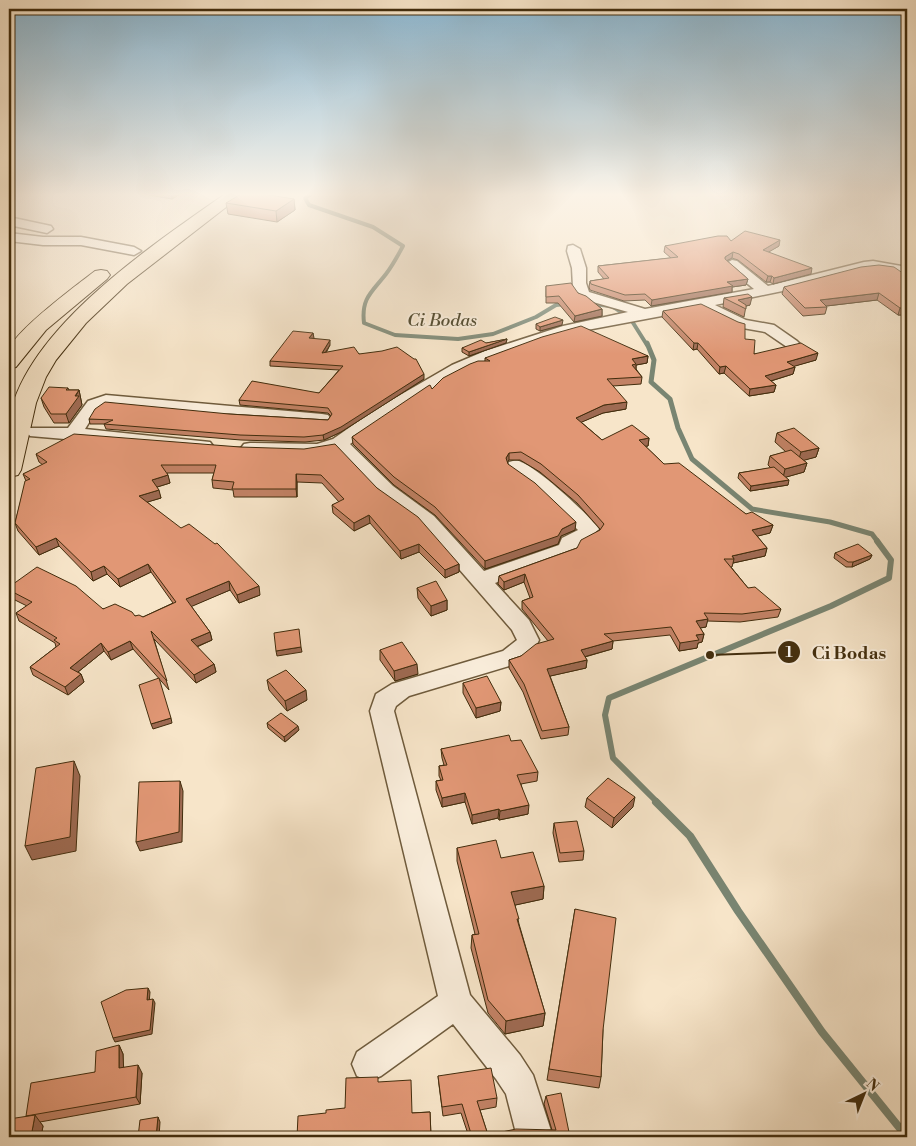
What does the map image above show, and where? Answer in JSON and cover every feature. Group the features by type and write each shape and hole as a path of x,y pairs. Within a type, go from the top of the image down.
{"highway":[{"path":"9,363 31,333 50,314 137,247"},
{"path":"9,470 14,444 32,388 42,364 89,307 133,269 162,247"}],"street":[{"path":"117,247 134,250"},
{"path":"573,249 573,256 578,262 579,289 584,296 634,315"},
{"path":"732,264 766,290"},
{"path":"36,432 73,432 228,447 316,449 339,444 382,413 458,368 491,354 568,329 796,284 864,266 880,266 907,271"},
{"path":"701,304 742,324 769,328 792,344"},
{"path":"73,432 94,403 107,399 322,419"},
{"path":"339,444 386,490 427,520 521,626 528,640 511,657 401,690 385,701 382,711 456,1003 483,1039 508,1067 521,1087 535,1137"},
{"path":"480,580 569,549 569,543 592,532 543,485 516,466"},
{"path":"369,1064 456,1003"}],"building":[{"path":"667,247 767,247 763,250 812,268 774,278 768,276 739,254 733,252 725,257 725,259 748,279 727,282 733,286 652,300 645,294 625,295 591,284 590,281 609,278 598,266 678,257"},
{"path":"879,265 894,267 907,276 907,309 905,307 900,308 879,293 820,300 827,307 805,308 784,287 861,267"},
{"path":"571,283 578,293 586,296 602,309 575,316 559,296 546,297 546,286"},
{"path":"748,294 752,297 738,300 746,305 746,309 724,298"},
{"path":"701,304 745,324 745,339 755,340 754,354 801,343 818,353 787,362 795,367 765,376 776,385 750,389 726,366 720,367 698,343 694,343 663,311"},
{"path":"555,317 563,320 540,327 536,324"},
{"path":"581,326 648,356 632,359 636,364 632,365 642,377 607,379 627,402 604,405 576,418 602,440 632,425 649,438 639,440 664,464 679,463 746,514 752,512 773,525 752,530 767,548 732,556 734,559 724,559 748,588 755,587 781,609 742,614 704,613 708,619 696,621 704,634 696,635 699,640 680,643 671,627 604,634 613,641 581,650 587,660 547,669 569,727 542,731 524,684 509,660 521,656 536,644 554,639 522,601 533,597 525,574 504,582 499,576 577,548 581,540 600,530 604,524 578,495 541,464 521,452 509,453 506,458 508,464 535,483 576,522 562,529 558,536 485,561 435,507 394,477 352,437 428,386 430,385 432,389 443,378 470,364 478,361 490,361 485,358 542,337"},
{"path":"293,331 313,333 309,338 330,340 322,353 354,347 359,354 397,347 416,359 424,374 341,427 323,435 304,437 240,435 104,424 113,420 89,419 95,409 105,402 229,414 328,420 332,414 328,408 239,400 252,381 319,393 343,366 270,361"},
{"path":"507,339 469,352 462,348 481,340 486,343"},
{"path":"49,387 79,390 75,396 79,396 66,414 51,414 41,398"},
{"path":"794,428 819,448 801,452 777,433"},
{"path":"74,434 240,447 304,449 335,444 377,488 418,517 459,564 445,570 419,544 400,551 369,515 354,523 332,505 344,499 321,475 296,474 296,489 232,489 234,482 212,480 216,465 161,465 168,475 152,480 159,490 139,496 181,528 189,524 215,544 217,543 259,586 237,595 229,581 186,599 210,632 191,640 214,664 194,675 151,631 167,681 130,641 108,652 101,643 70,668 81,674 65,687 30,667 60,644 54,640 57,638 16,613 32,602 9,590 9,587 37,567 76,586 103,609 115,604 132,612 135,616 143,617 176,602 148,564 118,579 104,566 91,572 56,538 36,547 15,523 25,481 30,479 23,474 47,462 36,454"},
{"path":"791,450 807,463 785,469 770,456"},
{"path":"774,467 789,480 751,486 739,473"},
{"path":"858,544 872,555 848,562 835,553"},
{"path":"436,581 447,600 431,606 417,588"},
{"path":"299,629 301,647 276,651 274,633"},
{"path":"402,642 417,664 394,671 380,650"},
{"path":"286,670 306,690 285,701 267,680"},
{"path":"487,676 501,702 476,708 463,683"},
{"path":"159,678 171,718 151,724 139,685"},
{"path":"281,713 298,726 284,737 267,723"},
{"path":"509,735 511,741 521,740 538,772 517,775 529,805 472,815 465,793 442,798 436,781 443,780 439,766 447,765 441,749"},
{"path":"74,761 70,837 25,846 36,768"},
{"path":"608,778 635,797 614,818 587,798"},
{"path":"180,781 179,832 136,842 139,782"},
{"path":"577,821 584,851 560,853 554,823"},
{"path":"496,840 501,858 533,852 544,886 511,892 519,919 517,919 545,1013 506,1021 488,1000 472,935 479,934 457,848"},
{"path":"575,909 616,918 603,1030 601,1077 549,1069"},
{"path":"148,988 147,1000 153,999 150,1030 113,1038 101,1002 126,990"},
{"path":"119,1045 119,1068 138,1065 136,1097 26,1116 31,1083 95,1072 96,1051"},
{"path":"491,1068 497,1098 477,1101 488,1135 516,1129 556,1130 546,1096 561,1093 570,1137 472,1137 462,1104 442,1107 438,1076"},
{"path":"378,1077 378,1082 411,1080 412,1113 430,1112 431,1136 297,1137 298,1116 326,1113 326,1110 345,1108 346,1078"},
{"path":"35,1115 31,1137 9,1137 9,1119"},
{"path":"158,1117 156,1137 138,1137 140,1120"}],"waterway":[{"name":"Ci Bodas","path":"402,247 389,271 372,291 364,307 364,323 395,335 458,339 493,334 536,317 556,305 566,304"},
{"name":"Ci Bodas","path":"590,304 612,306 630,318 647,345"},
{"name":"Ci Bodas","path":"647,343 654,360 651,382 670,399 678,428 692,459 752,509 830,522 872,534 878,542"},
{"name":"Ci Bodas","path":"658,803 613,758 605,715 609,698 831,606 889,578 891,560 877,541"},
{"name":"Ci Bodas","path":"656,802 690,836 738,911 822,1032 907,1137"}],"place":[{"name":"Ci Bodas","path":"710,655"}]}
